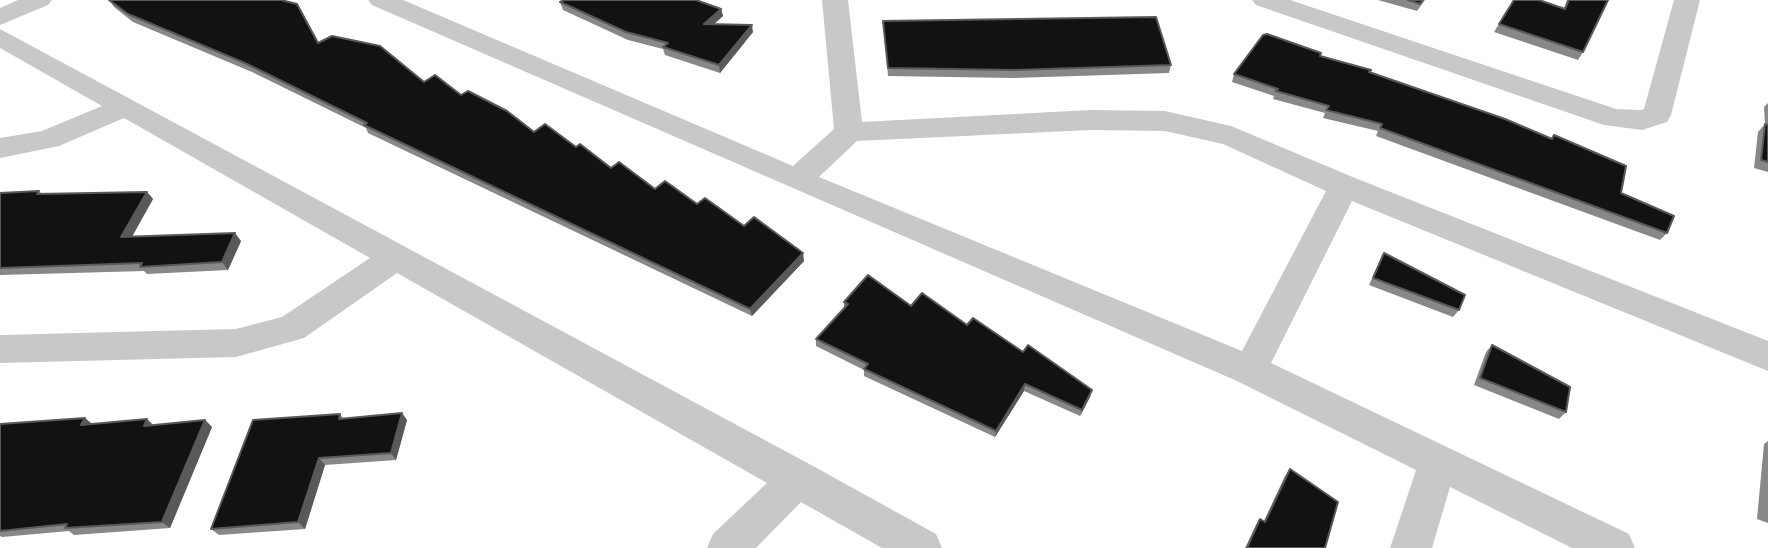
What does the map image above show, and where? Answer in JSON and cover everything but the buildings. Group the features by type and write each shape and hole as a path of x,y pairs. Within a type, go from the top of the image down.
{"street":[{"path":"0,17 39,0"},
{"path":"381,0 797,180 1250,370 1614,548"},
{"path":"835,0 849,132"},
{"path":"1265,0 1614,118 1642,120 1657,115 1687,0"},
{"path":"6,47 124,107 398,255 921,548"},
{"path":"0,148 22,147 71,134 124,107"},
{"path":"797,180 849,132 1091,120 1164,121 1231,136 1344,186 1768,356"},
{"path":"1250,370 1344,186"},
{"path":"0,349 236,343 292,328 398,255"},
{"path":"1412,548 1438,461"},
{"path":"727,548 799,478"}]}
